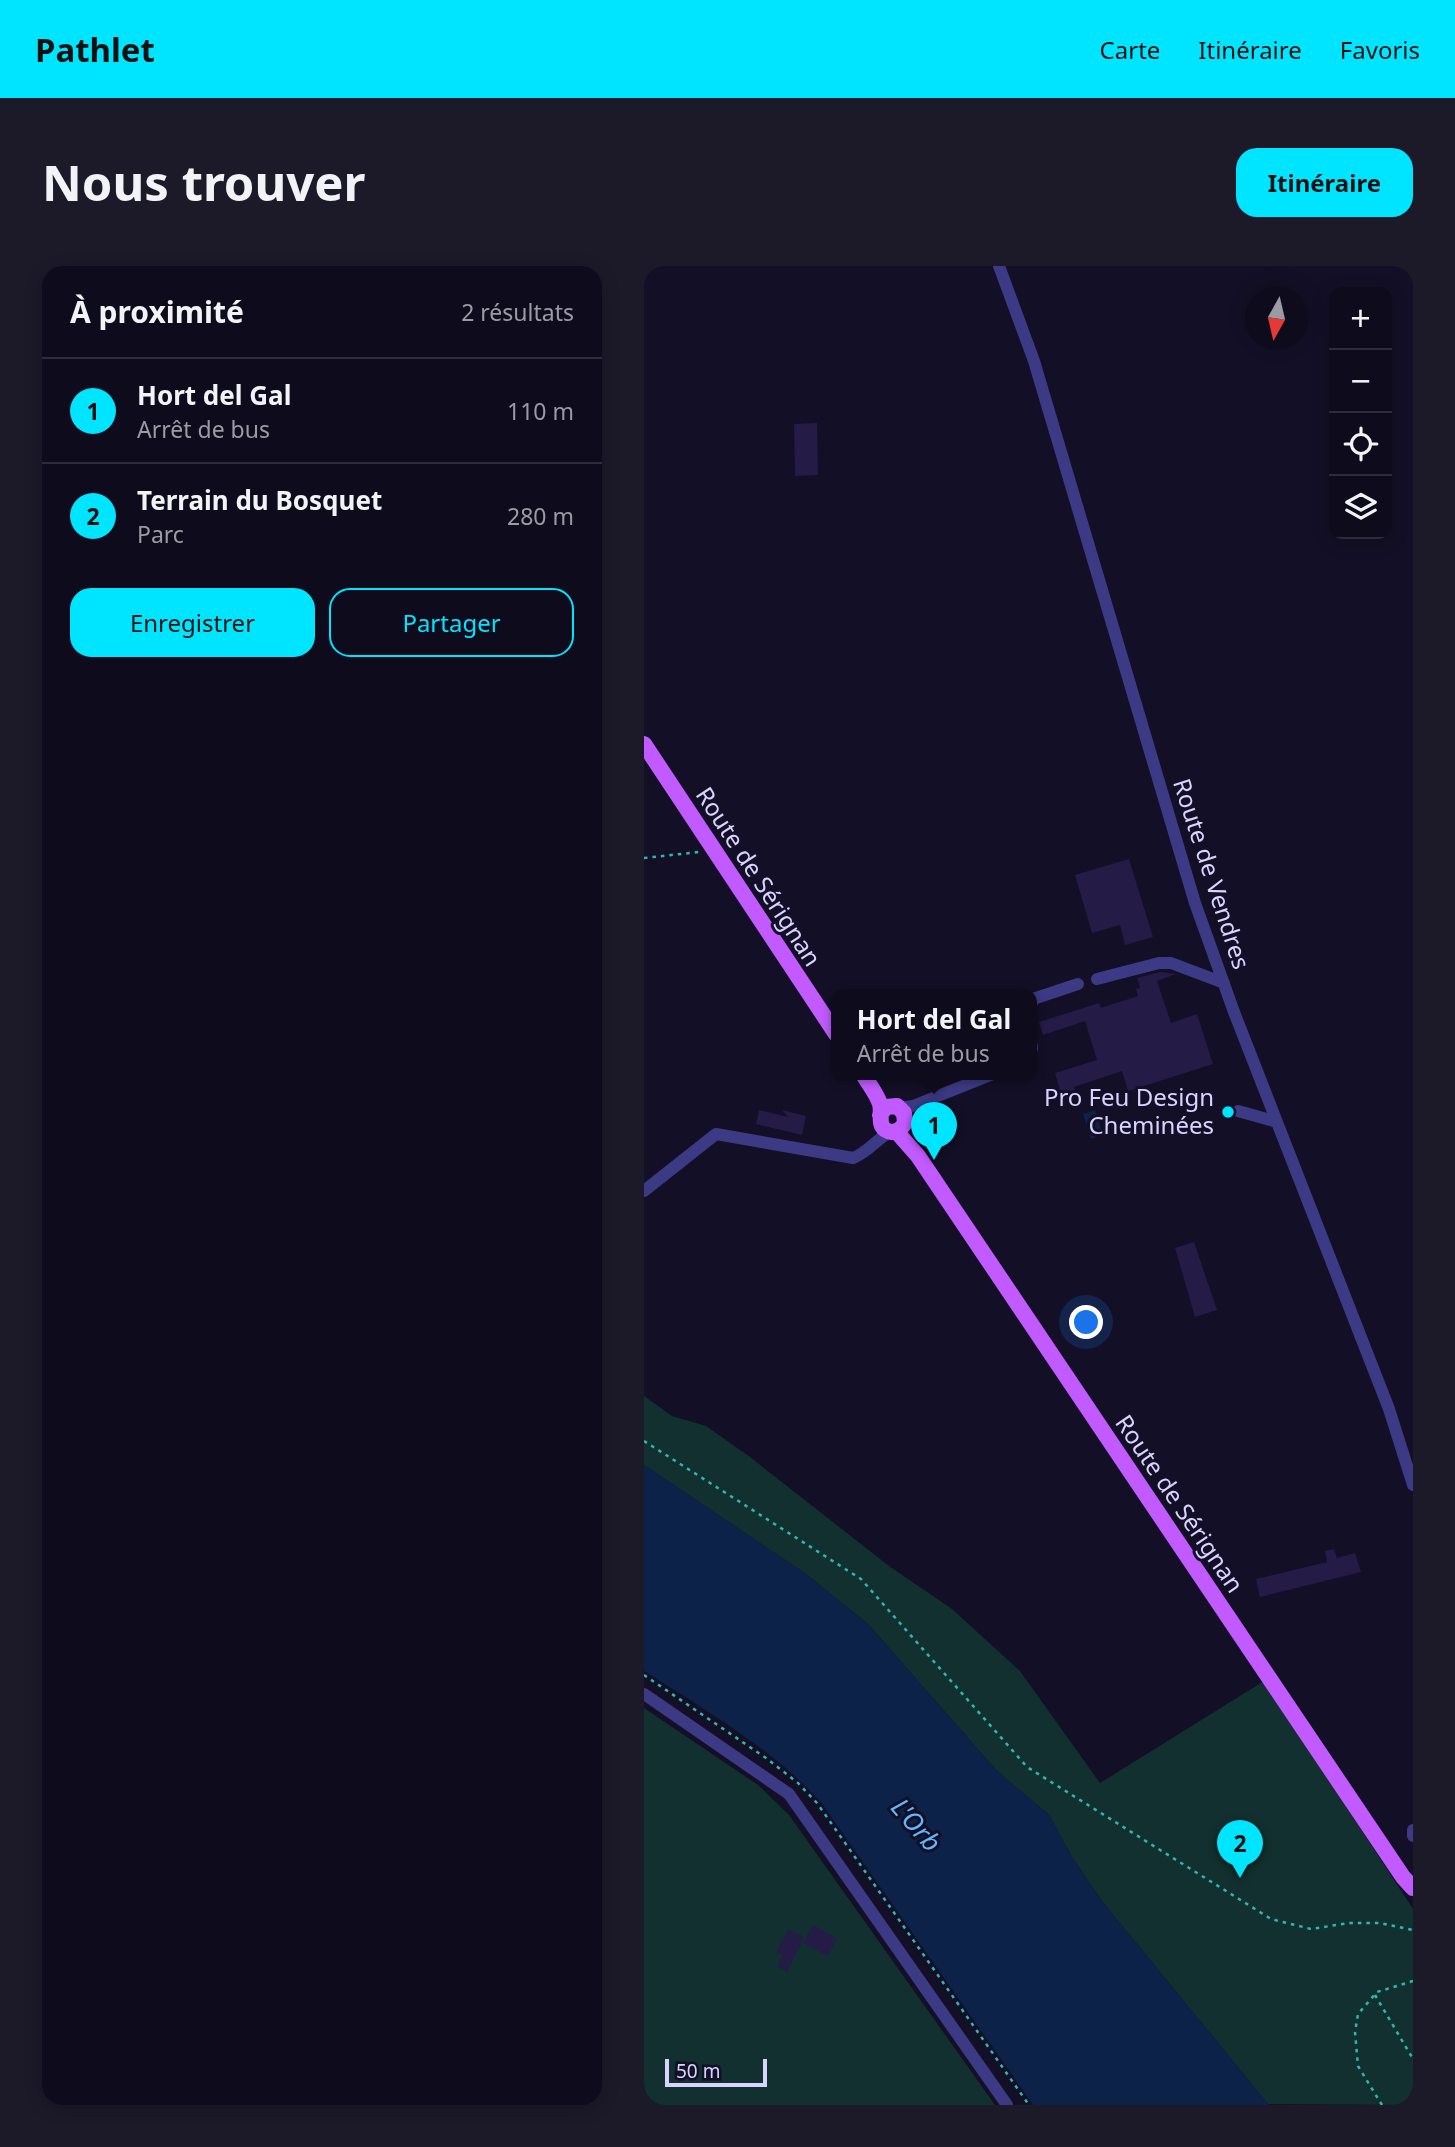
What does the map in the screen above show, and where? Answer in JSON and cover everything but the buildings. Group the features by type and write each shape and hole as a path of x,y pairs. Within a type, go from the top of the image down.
{"main road":[{"name":"Route de Sérignan","path":"644,744 831,1027"},
{"name":"Route de Sérignan","path":"868,1080 1408,1882 1413,1901"}],"street":[{"name":"Route de Vendres","path":"999,266 1034,360 1195,902 1389,1409 1413,1485"},
{"path":"1097,979 1171,963 1224,983"},
{"path":"1037,998 1078,984"},
{"path":"644,1191 716,1134 853,1158 860,1155 894,1121 980,1080"},
{"path":"1238,1111 1277,1122"},
{"path":"644,1694 789,1794 1007,2105"},
{"path":"1413,1830 1413,1836"}],"path":[{"path":"644,858 712,850"},
{"path":"644,1441 860,1579 1027,1767 1038,1774 1271,1919 1311,1929 1349,1923 1381,1923 1413,1930"},
{"path":"1382,2105 1358,2066 1358,2014 1375,1995 1413,1981"},
{"path":"1375,1995 1413,2059"}],"green space":[{"path":"644,1396 672,1416 706,1426 750,1457 889,1566 952,1609 1020,1671 1100,1783 1264,1681 1413,1909 1413,2105 1268,2104 1101,1900 1072,1857 1049,1815 997,1771 868,1624 806,1574 644,1465"},
{"path":"644,1708 758,1785 789,1815 995,2105 644,2105"}],"water":[{"path":"1095,1110 1103,1135 1091,1139 1083,1114"},
{"name":"L'Orb","path":"644,1465 806,1574 868,1624 997,1771 1049,1815 1072,1857 1101,1900 1269,2105 1033,2105 820,1801 759,1747 644,1671"}],"place":[{"name":"Pro Feu Design Cheminées","path":"1228,1112"},
{"name":"Hort del Gal","path":"934,1160"},
{"name":"Terrain du Bosquet","path":"1240,1878"}]}
